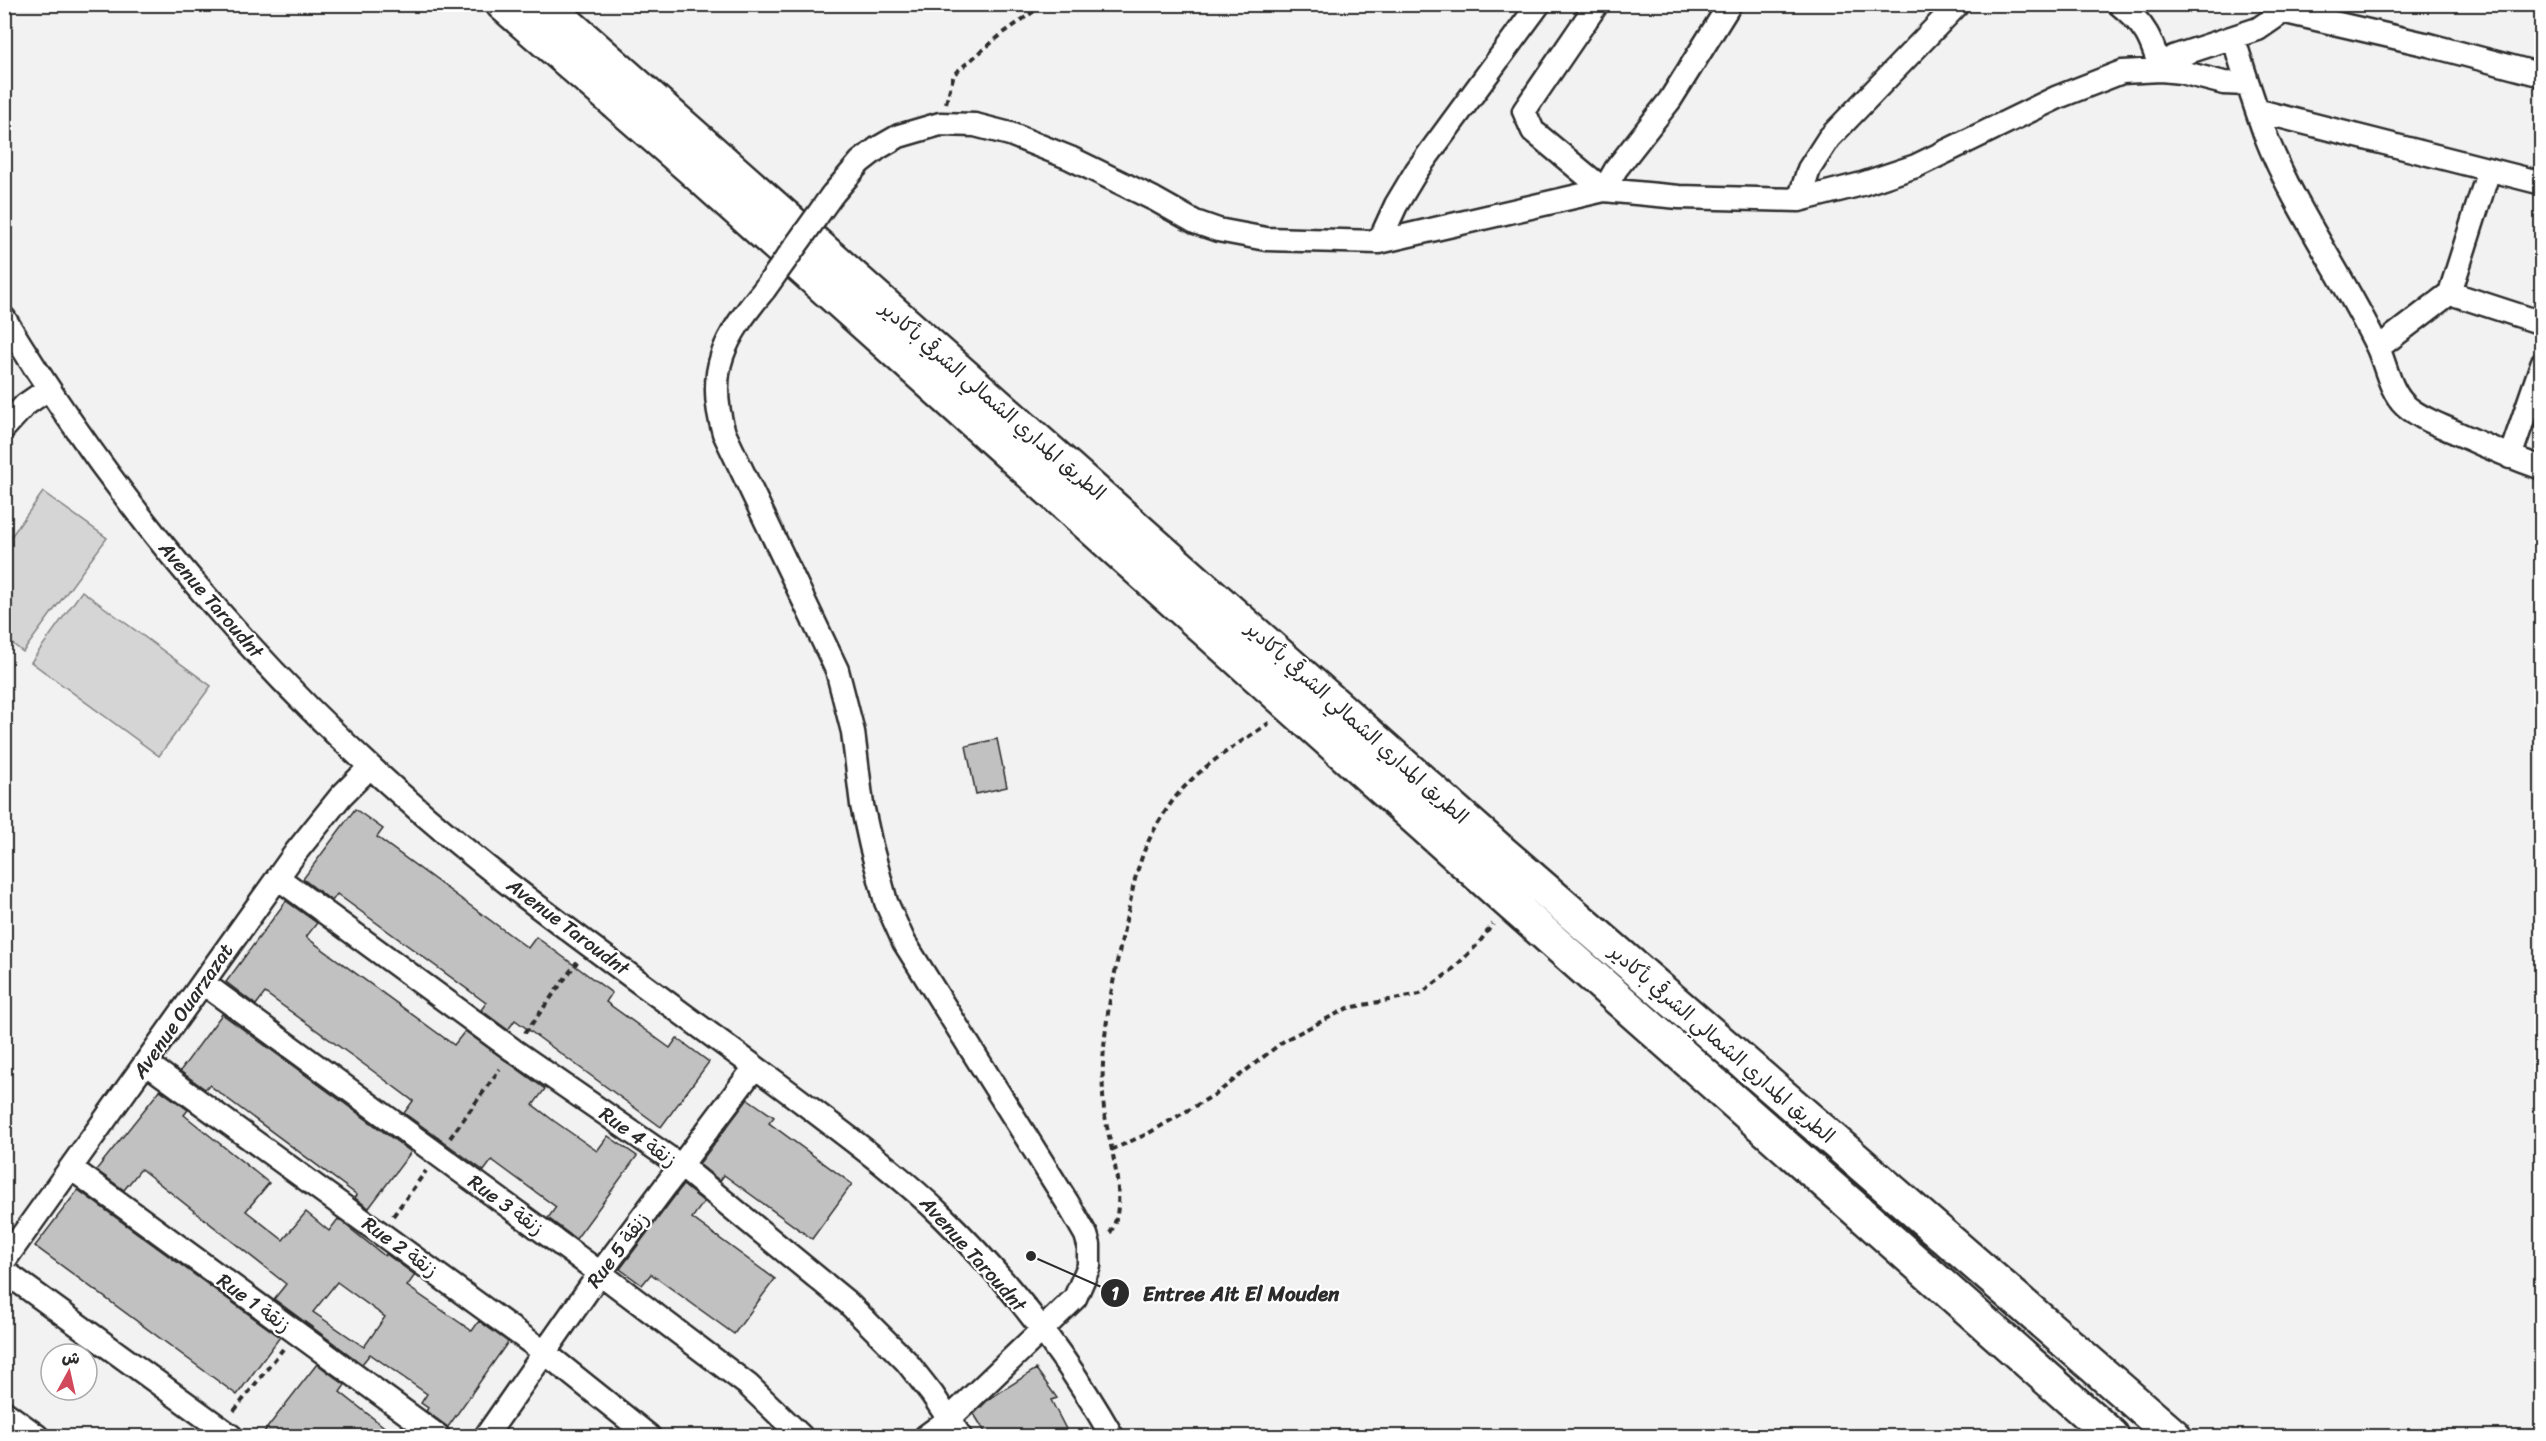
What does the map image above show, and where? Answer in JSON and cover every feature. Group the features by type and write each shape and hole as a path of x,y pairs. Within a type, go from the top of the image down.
{"highway":[{"name":"الطريق المداري الشمالي الشرقي بأكادير","path":"503,4 699,175 1295,707 1509,902 2112,1437"},
{"name":"الطريق المداري الشمالي الشرقي بأكادير","path":"545,4 1498,849 2174,1437"}],"street":[{"path":"1379,242 1396,205 1417,170 1539,4"},
{"path":"1597,4 1524,111 1533,131 1604,190"},
{"path":"1604,190 1616,169 1670,100 1730,4"},
{"path":"1799,200 1809,169 1828,138 1958,4"},
{"path":"2119,4 2132,14 2150,36 2162,70"},
{"path":"2162,70 2173,57 2235,39 2258,29 2290,8 2541,75"},
{"path":"2235,39 2246,84 2259,111 2265,134 2378,348 2392,387 2404,405 2427,420 2510,457 2541,468"},
{"path":"926,1437 955,1428 1041,1329 1075,1298 1089,1266 1089,1245 1086,1235 1067,1202 904,942 894,920 871,846 862,805 853,732 837,670 819,628 724,433 717,397 718,372 722,354 738,321 764,290 832,195 861,162 878,148 899,136 939,124 975,125 1010,134 1112,177 1195,222 1226,232 1266,239 1379,242 1604,190 1679,197 1799,200 1862,184 1916,165 2058,97 2121,72 2162,70 2181,72 2223,83 2246,84"},
{"path":"2259,111 2541,183"},
{"path":"2378,348 2450,292 2489,170"},
{"path":"2450,292 2541,323"},
{"name":"Avenue Taroudnt","path":"4,318 48,389 154,535 196,588 369,768 486,866 755,1066 918,1193 967,1241 1041,1329 1112,1437"},
{"path":"2510,457 2541,364"},
{"path":"4,428 25,405 48,389"},
{"name":"Avenue Ouarzazat","path":"4,1261 316,826 369,768"},
{"name":"Rue 4 زنقة","path":"278,878 513,1050 681,1167 863,1317 906,1361 955,1428"},
{"name":"Rue 3 زنقة","path":"202,983 600,1273 748,1385 801,1437"},
{"name":"Rue 2 زنقة","path":"146,1063 544,1352 649,1437"},
{"name":"Rue 5 زنقة","path":"486,1437 600,1273 755,1066"},
{"name":"Rue 1 زنقة","path":"71,1168 438,1437"},
{"path":"4,1270 226,1432"},
{"path":"4,1412 37,1437"}],"path":[{"path":"939,124 954,74 1002,34 1044,4"},
{"path":"1089,1245 1108,1235 1116,1218 1116,1178 1104,1106 1105,1052 1119,956 1140,862 1160,819 1190,781 1227,750 1295,707"},
{"path":"1111,1150 1147,1134 1216,1094 1296,1034 1348,1008 1420,994 1451,971 1478,944 1509,902"},
{"path":"381,1233 590,945"},
{"path":"226,1432 296,1333"}],"shaded area":[{"path":"43,492 107,538 23,652 5,638 5,545"},
{"path":"82,591 211,686 159,756 31,662"}],"building":[{"path":"997,739 1007,787 976,794 966,746"},
{"path":"355,809 383,829 377,837 528,948 536,937 612,993 606,1002 670,1048 677,1038 709,1062 661,1127 515,1020 508,1030 481,1010 486,1003 337,894 332,901 303,879"},
{"path":"286,901 317,923 306,937 454,1045 465,1031 545,1089 533,1105 554,1121 597,1151 608,1136 637,1156 576,1239 548,1218 556,1207 492,1160 484,1171 404,1113 413,1101 373,1071 265,993 256,1005 226,982"},
{"path":"222,1014 411,1152 369,1208 355,1198 357,1195 209,1085 205,1089 180,1071"},
{"path":"160,1090 188,1110 184,1115 269,1183 246,1211 283,1240 306,1212 329,1231 338,1219 385,1256 386,1254 415,1275 407,1286 472,1331 479,1321 508,1342 448,1427 426,1411 428,1408 421,1403 427,1394 370,1354 362,1364 274,1299 286,1284 141,1169 124,1190 96,1170","holes":["337,1282 385,1317 364,1347 313,1312"]},
{"path":"748,1099 774,1117 769,1123 852,1184 812,1239 724,1175 720,1181 699,1164"},
{"path":"683,1185 704,1202 692,1218 775,1279 734,1334 651,1274 642,1285 620,1269"},
{"path":"78,1190 280,1337 237,1395 35,1246"},
{"path":"317,1364 345,1385 340,1392 397,1437 260,1437"},
{"path":"1036,1369 1057,1398 1051,1400 1070,1437 988,1437 974,1414 989,1399"}],"place":[{"name":"Entree Ait El Mouden","path":"1031,1256"}]}
